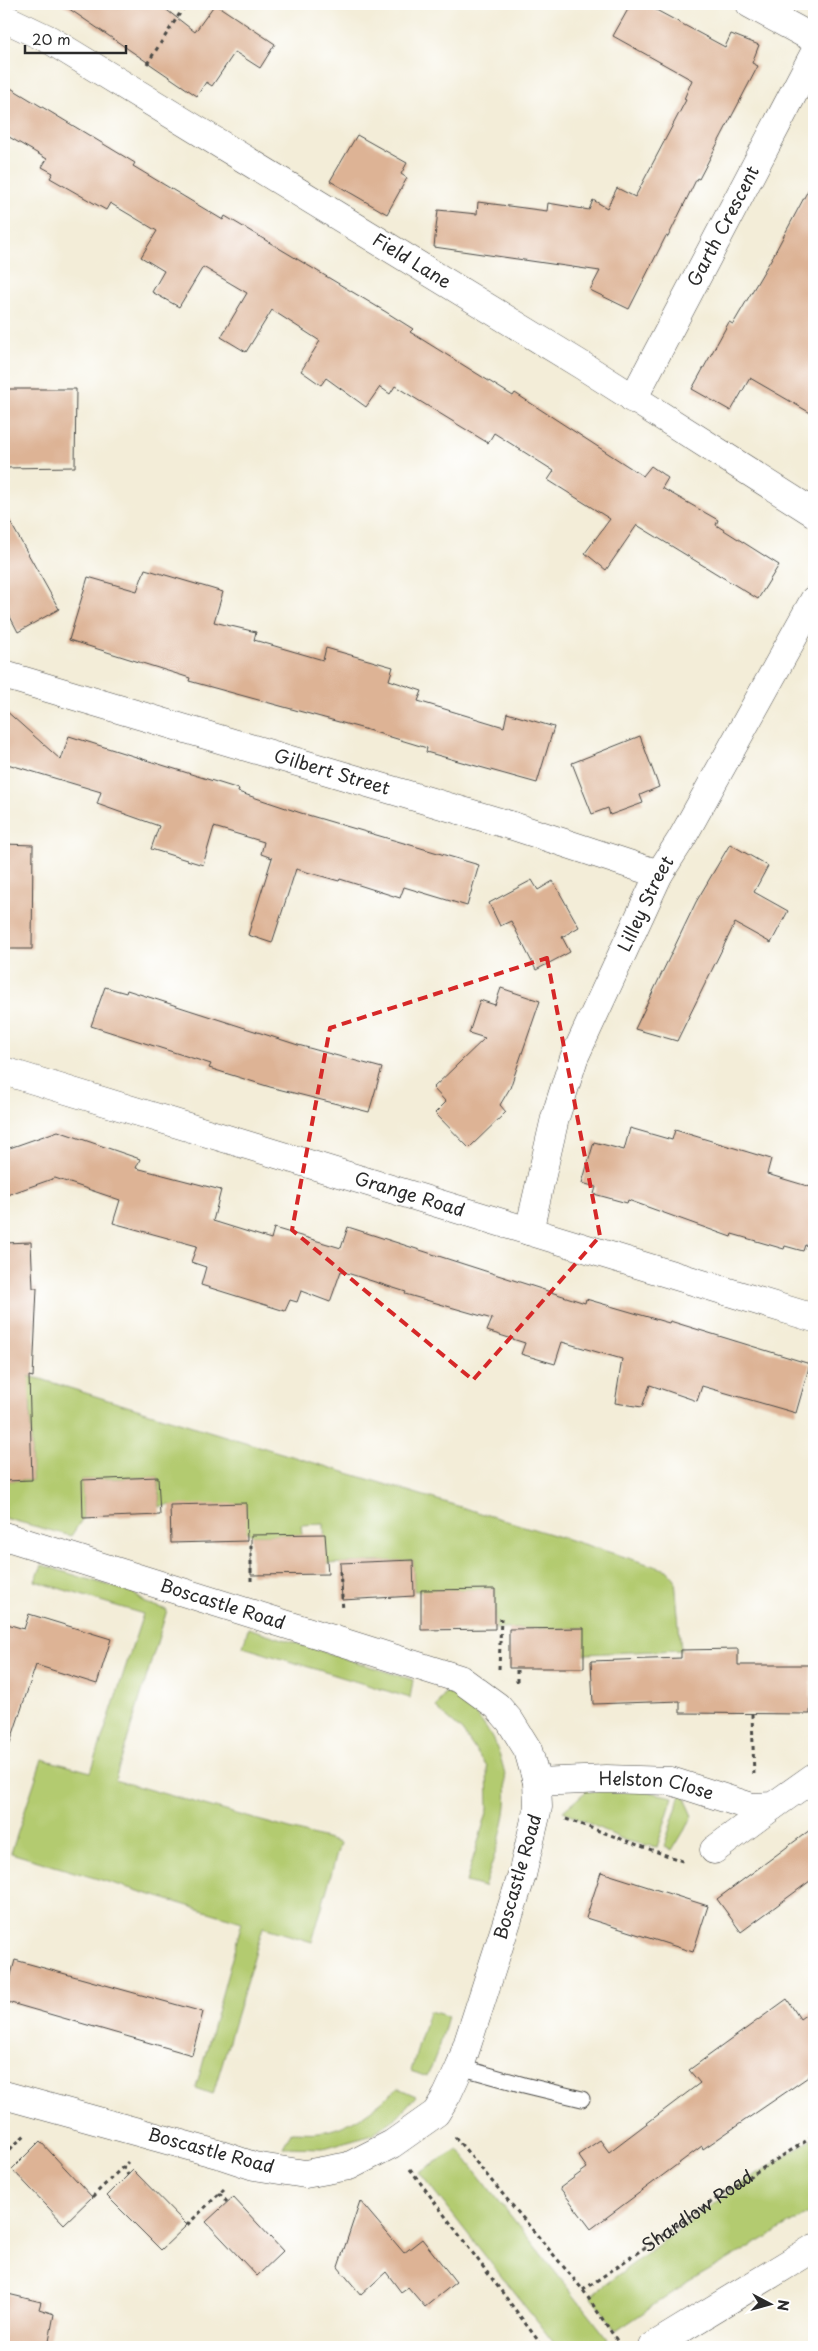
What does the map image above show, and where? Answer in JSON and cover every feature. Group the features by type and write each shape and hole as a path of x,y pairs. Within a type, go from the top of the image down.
{"street":[{"path":"750,4 814,40"},
{"name":"Field Lane","path":"4,18 50,40 583,366 814,513"},
{"name":"Garth Crescent","path":"633,399 814,54"},
{"name":"Lilley Street","path":"529,1231 555,1118 574,1058 659,874 682,838 814,600"},
{"name":"Gilbert Street","path":"4,675 513,826 659,874"},
{"name":"Grange Road","path":"4,1071 814,1318"},
{"name":"Boscastle Road","path":"4,1536 460,1679 497,1706 510,1721 528,1750 538,1794 522,1875 460,2067 436,2113 392,2144 349,2166 305,2174 254,2166 159,2137 4,2094"},
{"path":"714,1850 763,1807 814,1777"},
{"name":"Helston Close","path":"538,1794 606,1779 671,1781 763,1807"},
{"path":"652,2347 814,2248"}],"lane":[{"path":"460,2067 524,2085 582,2098"}],"path":[{"path":"131,90 186,4"},
{"path":"497,1706 500,1618"},
{"path":"752,1714 754,1764 763,1807"},
{"path":"538,1794 567,1819 686,1862 702,1862 714,1850"},
{"path":"436,2113 583,2290 622,2347"},
{"name":"Shardlow Road","path":"583,2290 742,2181 814,2136"},
{"path":"92,2196 123,2166 159,2137"},
{"path":"392,2144 543,2347"},
{"path":"123,2166 128,2175"},
{"path":"187,2225 220,2193 254,2166"},
{"path":"220,2193 227,2202"}],"highlighted area":[{"path":"547,958 600,1236 473,1380 292,1230 330,1028"}],"green space":[{"path":"4,1371 41,1379 667,1570 675,1579 681,1650 584,1654 583,1628 495,1629 495,1589 414,1591 413,1560 325,1564 324,1524 301,1525 302,1535 251,1535 246,1531 170,1505 160,1507 158,1477 82,1480 83,1518 71,1536 4,1518 4,1481 32,1480 30,1401 4,1401"},
{"path":"42,1565 133,1593 146,1603 167,1610 115,1780 340,1843 312,1942 263,1927 213,2094 196,2088 242,1922 11,1853 42,1759 91,1772 143,1614 35,1581"},
{"path":"248,1628 413,1680 410,1698 243,1647"},
{"path":"446,1691 467,1706 484,1725 501,1759 505,1778 505,1814 484,1887 466,1882 488,1809 487,1767 462,1731 436,1708"},
{"path":"598,1781 673,1797 657,1847 626,1841 563,1811"},
{"path":"682,1791 693,1816 672,1851 664,1846"},
{"path":"429,2011 448,2016 440,2045 427,2077 411,2071"},
{"path":"398,2088 416,2096 396,2118 372,2134 324,2148 283,2147 291,2132 319,2132 352,2122"},
{"path":"814,2138 814,2210 689,2282 616,2331 591,2295 736,2187"},
{"path":"458,2149 608,2339 598,2347 557,2347 419,2172"}],"building":[{"path":"62,4 159,4 195,32 215,4 275,44 260,68 235,52 212,86 206,82 197,96"},
{"path":"631,4 645,4 725,47 731,34 759,45 752,63 758,66 699,179 697,178 668,237 666,236 629,309 590,290 600,271 434,247 438,210 477,214 478,202 547,211 548,203 589,210 593,200 607,208 617,188 635,197 686,100 684,99 692,80 613,36"},
{"path":"4,84 135,163 133,166 223,220 225,216 386,312 413,329 410,332 513,396 515,393 643,476 651,466 668,478 662,488 718,520 716,525 779,565 758,599 637,525 606,570 585,553 610,519 548,480 554,471 494,433 488,443 395,386 390,394 380,387 366,407 326,378 321,385 301,371 320,341 272,310 246,352 221,337 247,293 203,267 179,307 152,292 164,271 141,257 157,231 110,203 106,210 50,178 53,173 42,167 47,159 4,134"},
{"path":"357,135 407,163 401,174 407,178 387,214 330,181"},
{"path":"814,179 814,415 750,378 731,411 692,389 729,322 733,324 773,256"},
{"path":"4,389 76,389 75,467 4,468"},
{"path":"4,511 59,609 18,632 4,605"},
{"path":"145,569 223,592 214,622 256,632 254,640 323,660 326,648 393,667 389,680 422,691 418,701 504,727 507,713 554,727 537,783 426,752 427,748 361,728 189,681 190,678 69,640 88,577 137,591"},
{"path":"4,709 61,760 69,736 239,789 238,792 301,813 479,865 467,906 404,887 400,898 340,879 339,881 296,869 272,943 248,935 272,858 261,854 264,842 214,827 203,865 151,849 159,826 97,804 101,792 4,763"},
{"path":"640,736 659,787 640,795 643,803 610,815 608,808 592,814 572,763"},
{"path":"4,844 33,845 32,949 4,949"},
{"path":"730,844 768,866 754,892 788,911 771,943 735,923 677,1041 635,1029 696,902"},
{"path":"532,880 538,890 553,881 579,927 562,937 570,952 536,970 511,921 500,926 489,903"},
{"path":"105,987 126,993 127,990 298,1045 382,1068 369,1112 270,1087 209,1068 211,1064 91,1026"},
{"path":"501,988 540,1001 510,1088 500,1105 506,1112 469,1148 435,1113 446,1102 433,1088 485,1038 469,1033 480,1000 495,1005"},
{"path":"630,1128 672,1140 675,1130 771,1159 767,1174 814,1188 814,1248 805,1245 803,1251 785,1246 784,1249 732,1234 731,1237 628,1200 627,1203 594,1194 596,1187 582,1183 594,1142 624,1150"},
{"path":"58,1131 140,1159 136,1168 221,1190 213,1221 271,1239 274,1228 341,1248 348,1227 585,1303 586,1299 669,1323 670,1321 810,1364 796,1413 702,1386 697,1401 650,1385 642,1407 615,1403 622,1359 562,1342 555,1364 521,1354 525,1343 487,1331 492,1319 405,1294 406,1292 341,1271 330,1302 301,1291 297,1302 290,1300 285,1311 201,1285 206,1267 191,1262 197,1246 113,1223 120,1200 55,1178 4,1196 4,1150"},
{"path":"31,1242 33,1288 37,1288 33,1377 29,1376 32,1480 4,1481 4,1243"},
{"path":"158,1477 160,1515 83,1518 82,1480"},
{"path":"246,1503 247,1541 171,1543 170,1505"},
{"path":"325,1534 328,1574 251,1575 251,1535"},
{"path":"413,1560 414,1596 342,1600 340,1563"},
{"path":"495,1589 495,1629 421,1630 421,1590"},
{"path":"29,1614 111,1639 97,1684 36,1665 9,1746 4,1745 4,1623 24,1629"},
{"path":"584,1628 584,1668 509,1668 509,1629"},
{"path":"738,1649 738,1665 811,1665 810,1714 680,1713 680,1701 593,1704 591,1661 681,1658 681,1650"},
{"path":"814,1827 814,1878 741,1932 717,1899"},
{"path":"601,1872 708,1906 693,1952 586,1918"},
{"path":"15,1960 203,2012 192,2055 4,2001"},
{"path":"787,1999 800,2019 814,2009 814,2073 703,2149 702,2146 591,2229 560,2188 587,2168 578,2155 600,2140 609,2152 700,2083 689,2070"},
{"path":"40,2141 92,2197 64,2224 12,2169"},
{"path":"133,2170 187,2225 161,2250 107,2196"},
{"path":"233,2197 283,2251 257,2276 206,2222"},
{"path":"360,2201 404,2253 422,2239 456,2282 425,2307 408,2287 401,2292 386,2272 361,2295 338,2267"},
{"path":"4,2293 41,2302 39,2309 54,2314 48,2347 4,2347"}]}
